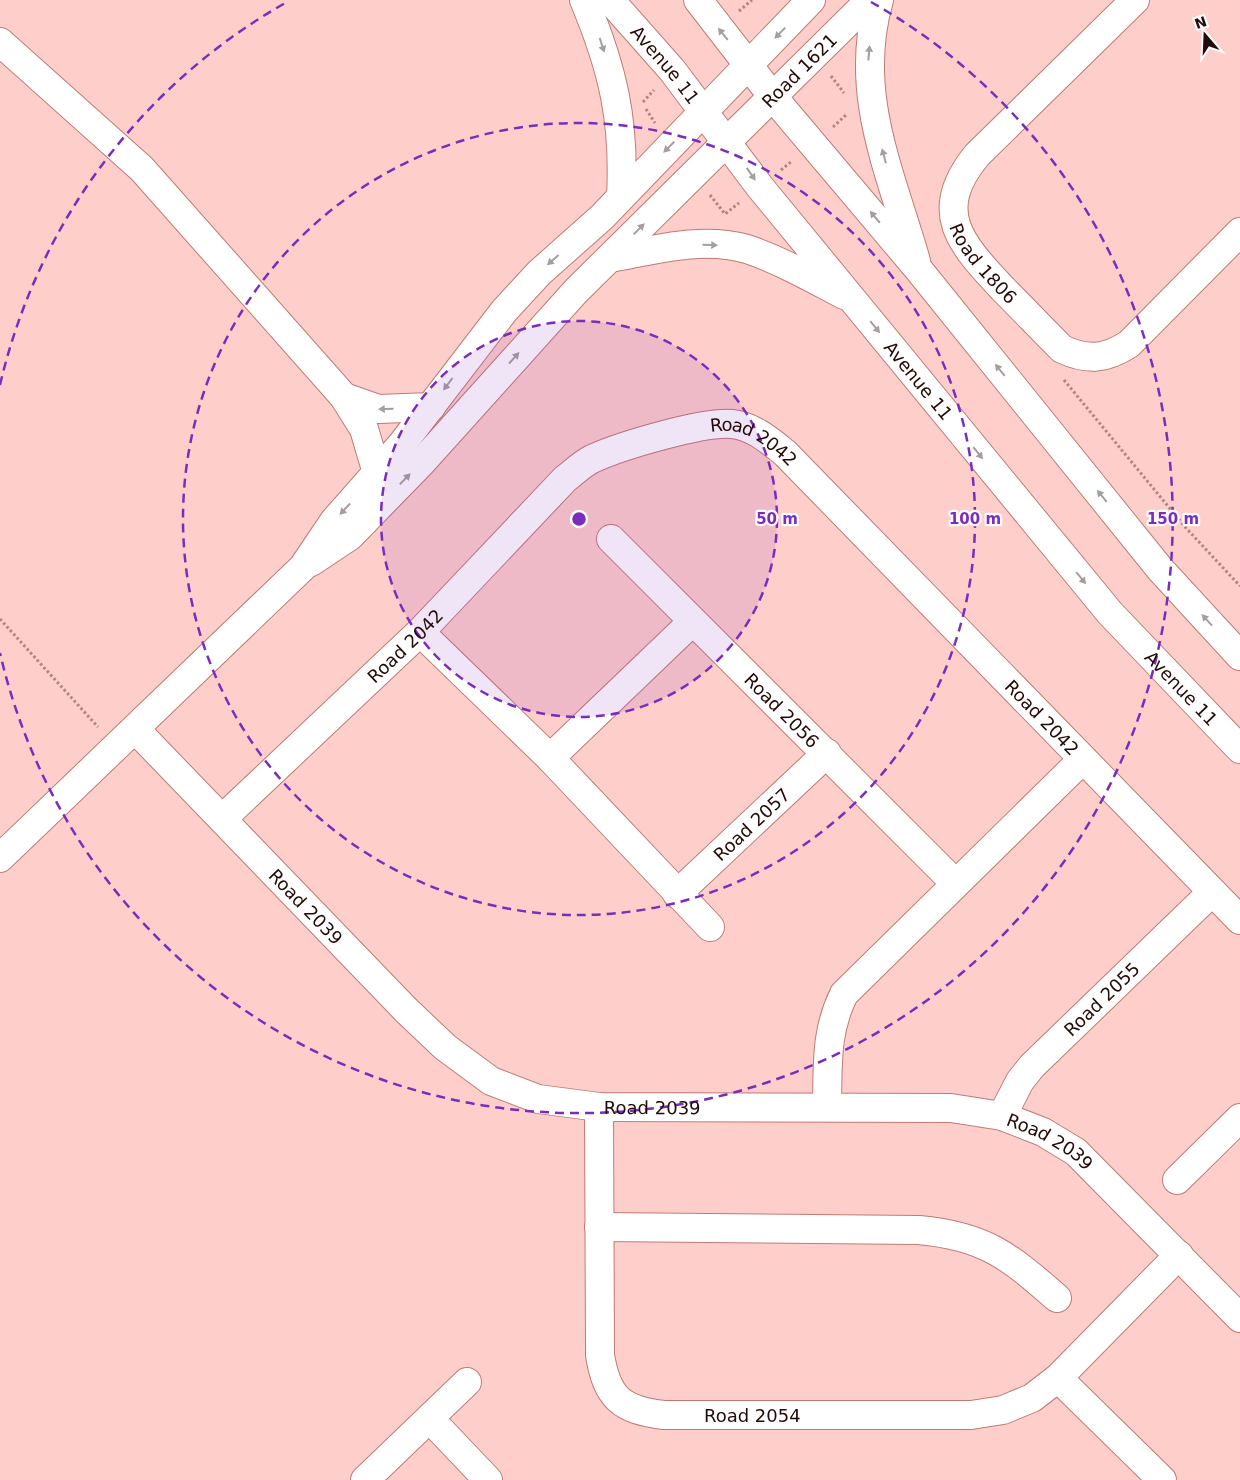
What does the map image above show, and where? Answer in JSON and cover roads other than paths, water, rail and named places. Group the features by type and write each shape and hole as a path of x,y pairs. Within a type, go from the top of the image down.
{"street":[{"path":"584,0 611,73 619,110 623,156 621,196"},
{"name":"Avenue 11","path":"610,0 672,70 760,187 1110,613 1240,749"},
{"path":"698,0 773,97 918,270 1160,568 1240,656"},
{"path":"0,858 126,739 302,567 334,521 378,473 504,311 539,273 602,217 812,0"},
{"name":"Road 1621","path":"302,567 328,553 357,529 429,454 576,291 870,0"},
{"path":"879,0 872,24 868,60 873,102 884,156 918,270"},
{"name":"Road 1806","path":"1135,0 976,155 962,172 955,193 954,208 954,216 960,238 972,256 1062,350 1078,357 1096,358 1114,354 1129,344 1240,232"},
{"path":"0,42 142,170 344,397 364,429 378,473"},
{"path":"610,258 685,244 721,245 746,249 851,298"},
{"path":"344,397 378,409 431,407"},
{"name":"Road 2042","path":"222,819 420,632 564,479 590,460 616,450 711,424 734,424 759,432 785,453 1240,920"},
{"name":"Road 2056","path":"611,539 692,622 827,753 954,883"},
{"path":"550,758 692,622"},
{"path":"420,632 550,758 710,927"},
{"name":"Road 2039","path":"126,739 222,819 445,1048 491,1081 538,1098 599,1107 952,1108 1002,1116 1043,1132 1076,1152 1240,1318"},
{"name":"Road 2057","path":"677,894 827,753"},
{"path":"827,1107 828,1036 834,1014 844,994 954,883 1083,759"},
{"name":"Road 2055","path":"1002,1116 1020,1081 1032,1066 1212,892"},
{"name":"Road 2054","path":"599,1107 600,1355 604,1380 618,1400 639,1412 664,1415 971,1415 1003,1410 1032,1398 1058,1378 1179,1255"},
{"path":"1177,1180 1240,1118"},
{"path":"599,1227 920,1230 951,1233 978,1241 1003,1255 1057,1298"},
{"path":"1058,1378 1162,1480"},
{"path":"365,1480 467,1382"},
{"path":"430,1419 488,1480"}]}
